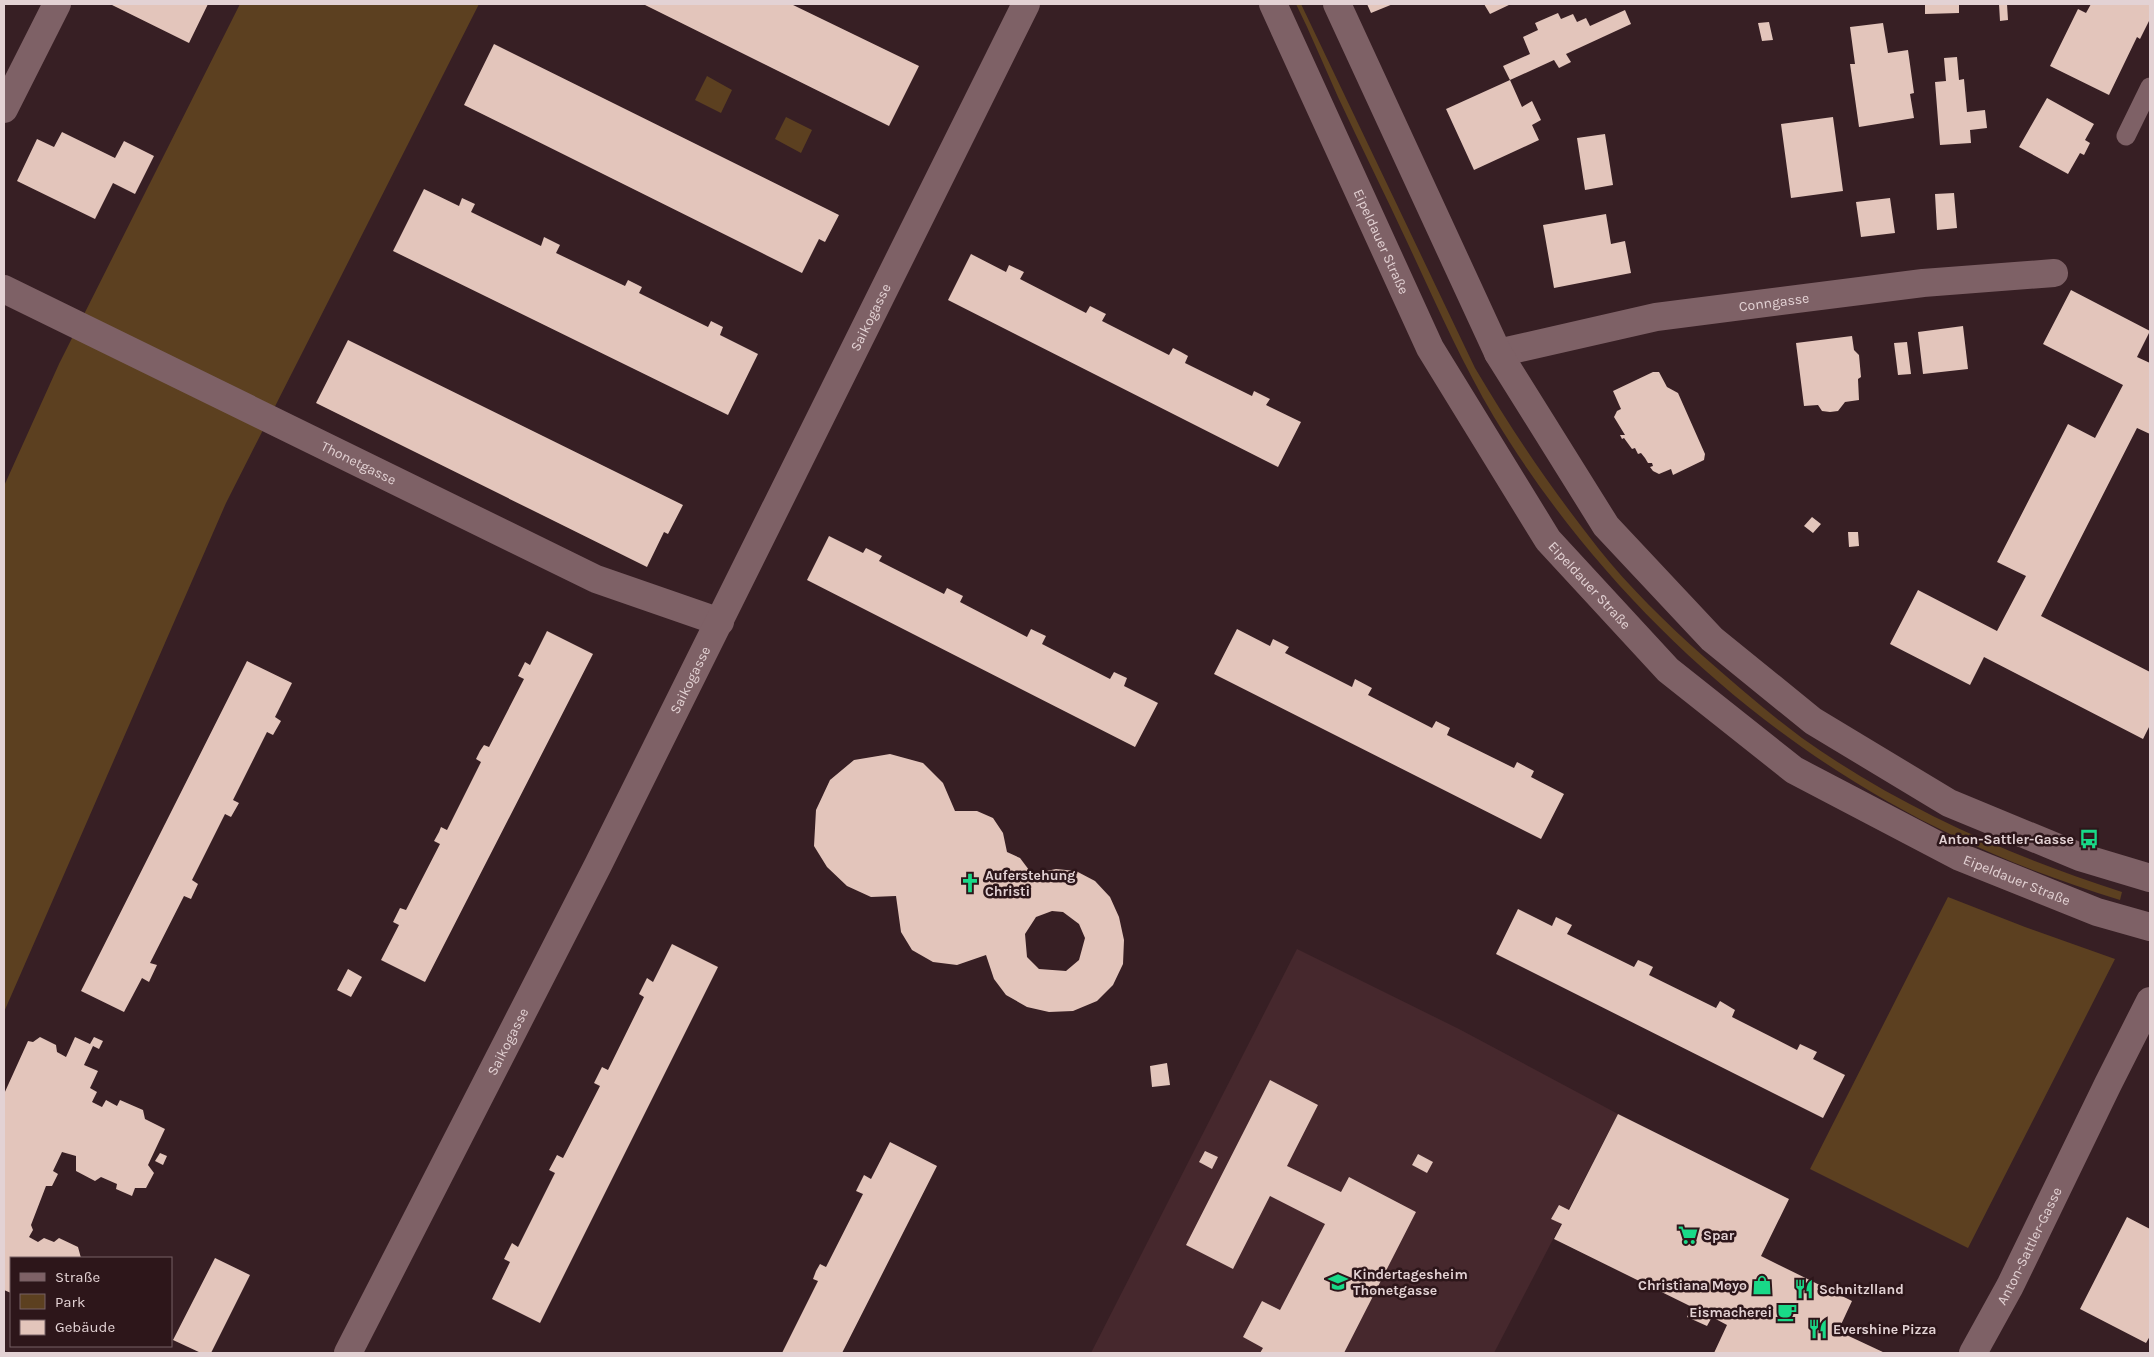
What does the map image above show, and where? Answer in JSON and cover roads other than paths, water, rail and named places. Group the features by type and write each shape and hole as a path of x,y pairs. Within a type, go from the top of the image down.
{"street":[{"path":"4,109 57,4"},
{"name":"Saikogasse","path":"348,1353 720,622 1026,4"},
{"name":"Eipeldauer Straße","path":"1273,4 1430,348 1548,540 1668,670 1794,770 1960,857 2097,912 2150,927"},
{"path":"1337,4 1498,353 1606,526 1712,639 1813,721 1950,804 2080,857 2150,878"},
{"name":"Conngasse","path":"1498,353 1656,317 1923,283 2054,273"},
{"name":"Thonetgasse","path":"4,289 596,579 720,622"},
{"name":"Anton-Sattler-Gasse","path":"1973,1353 2010,1286 2150,1001"}],"lane":[{"path":"2126,136 2150,87"}],"place":[{"name":"Anton-Sattler-Gasse","path":"2089,839"},
{"name":"Auferstehung Christi","path":"970,883"},
{"name":"Spar","path":"1688,1235"},
{"name":"Kindertagesheim Thonetgasse","path":"1338,1282"},
{"name":"Christiana Moyo","path":"1762,1285"},
{"name":"Schnitzlland","path":"1804,1289"},
{"name":"Eismacherei","path":"1787,1312"},
{"name":"Evershine Pizza","path":"1818,1329"}]}
